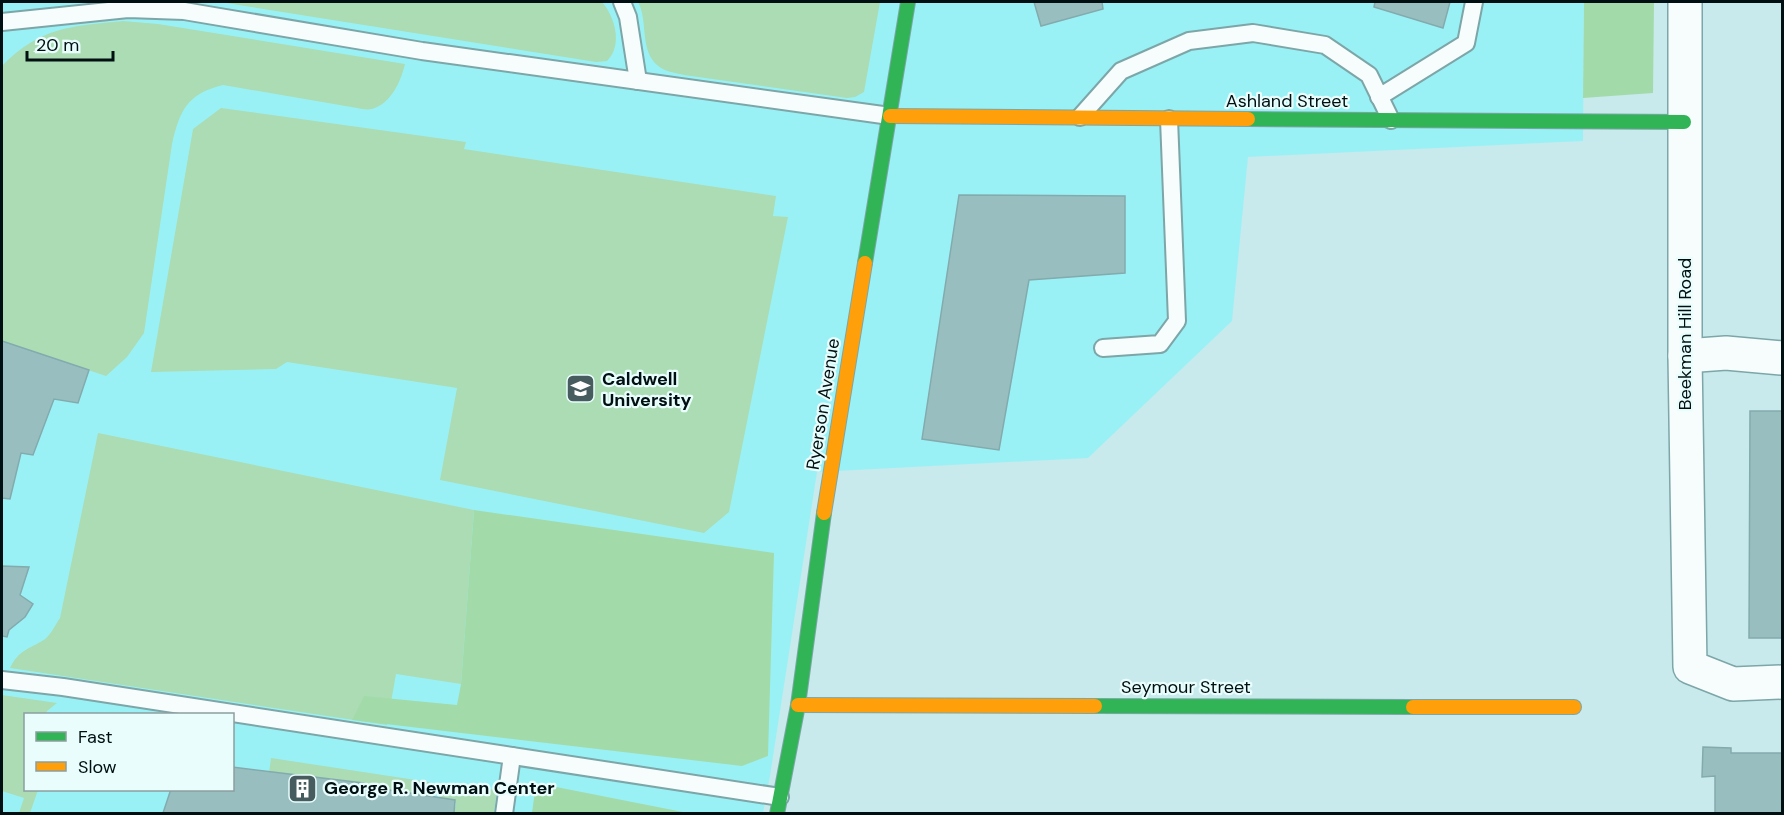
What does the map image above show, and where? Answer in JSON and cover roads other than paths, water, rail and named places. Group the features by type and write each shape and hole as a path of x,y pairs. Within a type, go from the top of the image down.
{"street":[{"name":"Ryerson Avenue","path":"779,805 798,705 827,491 908,2"},
{"name":"Beekman Hill Road","path":"1685,2 1685,356 1690,667 1733,684 1782,682"},
{"name":"Ashland Street","path":"890,117 1684,122"},
{"path":"1685,356 1726,352 1782,358"},
{"name":"Seymour Street","path":"798,705 1574,707"}],"lane":[{"path":"39,18 45,2"},
{"path":"622,2 628,17 638,81"},
{"path":"1379,97 1466,43 1474,2"},
{"path":"2,22 128,9 184,6 422,51 890,117"},
{"path":"1080,118 1121,71 1189,41 1253,33 1325,45 1369,75 1391,120"},
{"path":"1103,348 1160,344 1177,321 1169,119"},
{"path":"2,680 86,690 512,756 779,805"},
{"path":"504,813 512,756"}],"place":[{"name":"Caldwell University","path":"581,389"},
{"name":"George R. Newman Center","path":"303,788"}]}
